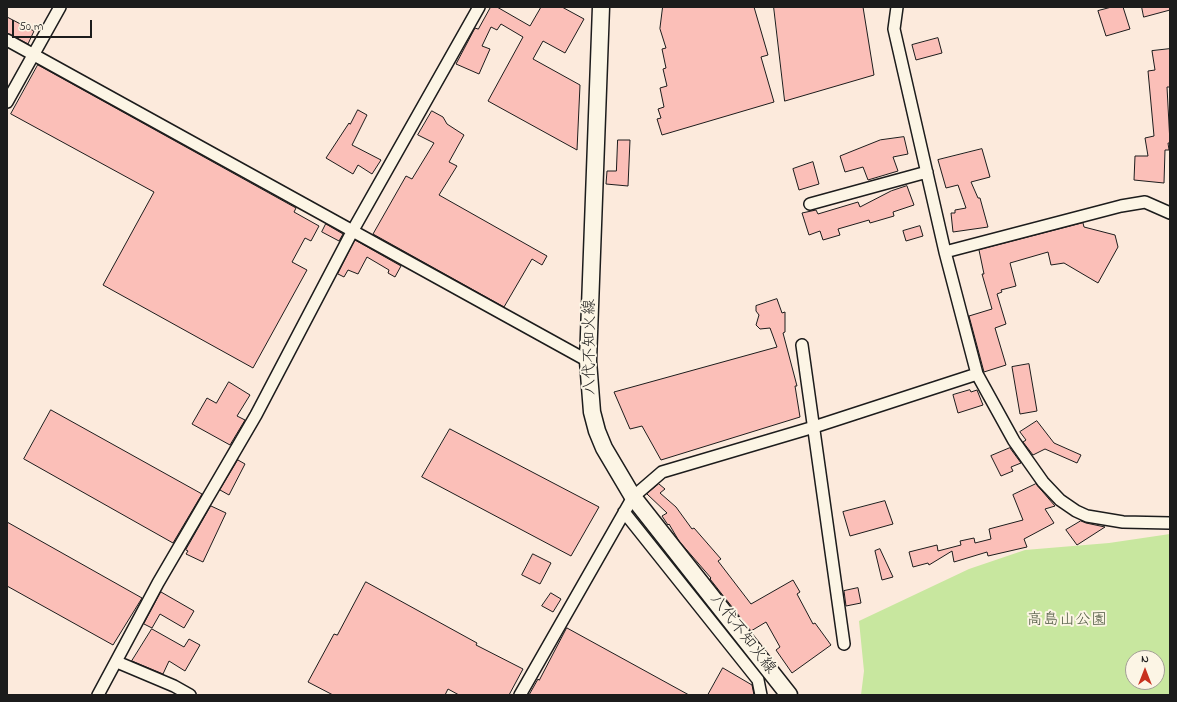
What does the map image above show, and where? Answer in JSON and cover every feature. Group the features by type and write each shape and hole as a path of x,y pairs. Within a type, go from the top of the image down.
{"main road":[{"name":"八代不知火線","path":"601,7 588,361 592,412 597,431 604,448 633,497 789,695"}],"street":[{"path":"7,102 60,7"},
{"path":"98,695 158,583 256,414 353,230 480,7"},
{"path":"897,7 894,29 945,252 977,374 1014,441 1043,482 1060,500 1087,516 1123,522 1170,523"},
{"path":"7,40 588,361"},
{"path":"810,204 927,172"},
{"path":"945,252 1133,204 1145,202 1170,213"},
{"path":"802,345 844,644"},
{"path":"520,695 633,497 662,472 814,427 977,374"},
{"path":"624,512 758,680 761,695"},
{"path":"117,662 174,686 190,695"}],"green space":[{"name":"高島山公園","path":"1170,534 1170,695 861,695 864,671 859,621 969,569 1025,550 1109,543"}],"building":[{"path":"491,7 497,7 530,26 541,7 562,7 584,19 565,53 543,41 533,59 580,85 577,150 488,101 523,37 501,24 497,30 491,27 482,46 490,49 479,74 456,64 475,28 478,29"},
{"path":"663,7 754,7 768,55 761,57 774,102 662,135 657,119 661,118 658,109 664,107 660,88 667,86 663,69 666,68 662,49 666,48 660,29"},
{"path":"774,7 863,7 874,75 785,101"},
{"path":"1112,7 1123,7 1130,29 1106,36 1098,11"},
{"path":"1142,7 1170,7 1170,10 1144,17"},
{"path":"7,17 34,31 28,44 7,33"},
{"path":"938,38 942,53 916,60 912,45"},
{"path":"1170,49 1170,87 1167,87 1170,143 1168,143 1169,150 1165,150 1164,183 1134,180 1135,156 1148,156 1145,138 1154,136 1148,71 1155,70 1152,51"},
{"path":"38,65 296,208 294,212 319,226 311,241 305,238 292,262 307,270 253,368 103,285 154,192 11,114"},
{"path":"358,110 367,115 352,145 381,160 372,174 358,165 353,174 326,158"},
{"path":"432,111 443,117 447,124 464,135 449,162 457,166 439,195 547,256 542,265 532,259 504,307 373,234 406,176 412,179 434,143 418,135"},
{"path":"904,137 908,154 893,157 898,171 868,180 863,167 845,172 840,156 880,140"},
{"path":"618,140 630,140 628,186 606,184 607,171 616,171"},
{"path":"982,149 990,177 971,182 978,198 980,198 988,227 953,232 951,213 955,213 955,210 966,208 958,185 946,188 938,160"},
{"path":"813,162 819,184 799,190 793,169"},
{"path":"907,186 914,205 893,212 894,216 870,223 869,220 838,229 840,235 823,240 820,231 809,235 802,213 816,210 818,214 858,202 860,207 891,191"},
{"path":"1083,223 1084,227 1115,235 1118,247 1098,283 1064,263 1051,265 1048,252 1010,263 1016,286 1001,290 1002,292 997,294 1006,324 995,328 1006,365 984,372 969,316 992,309 982,274 984,274 979,250"},
{"path":"326,224 343,234 339,241 322,232"},
{"path":"920,226 923,236 906,241 903,231"},
{"path":"355,240 401,266 395,277 388,273 389,270 367,257 358,274 348,270 344,277 338,274"},
{"path":"777,299 782,313 785,312 785,332 783,333 797,386 795,386 800,417 661,460 642,426 630,429 614,392 777,347 770,328 760,329 756,325 759,315 756,311 756,306"},
{"path":"1029,364 1037,411 1020,414 1012,367"},
{"path":"229,382 250,395 237,416 245,420 230,445 192,424 207,398 216,403"},
{"path":"970,390 971,392 977,390 983,405 958,413 953,395"},
{"path":"51,410 202,494 173,543 24,459"},
{"path":"1037,421 1054,443 1081,455 1077,463 1045,449 1033,455 1023,442 1026,440 1020,432"},
{"path":"450,429 599,507 571,556 422,477"},
{"path":"1010,448 1021,463 1011,467 1013,471 1001,476 991,456"},
{"path":"238,460 245,464 229,495 220,490"},
{"path":"659,484 665,489 660,493 676,507 692,529 694,528 721,559 718,561 751,604 793,580 800,592 797,594 813,624 815,623 831,645 792,673 776,650 780,647 766,622 751,631 710,579 711,578 679,541 669,524 668,525 662,516 667,513 647,494"},
{"path":"1036,484 1055,506 1045,509 1054,523 1024,539 1027,547 988,556 987,552 954,562 952,551 929,565 928,563 913,567 909,552 937,545 938,551 961,545 960,541 974,538 975,543 991,539 989,529 1023,520 1013,495"},
{"path":"885,501 893,524 850,536 843,512"},
{"path":"211,506 226,513 203,562 186,554 188,551 186,550"},
{"path":"1081,521 1105,527 1077,545 1066,530"},
{"path":"7,522 142,598 113,645 7,586"},
{"path":"880,549 893,577 882,580 875,551"},
{"path":"533,554 551,563 540,584 522,575"},
{"path":"366,582 477,643 476,645 523,669 509,695 459,695 448,689 445,695 333,695 308,682 334,634 337,635"},
{"path":"858,588 861,603 846,606 844,591"},
{"path":"161,592 194,611 184,628 160,614 152,628 144,624"},
{"path":"551,593 561,599 553,612 542,606"},
{"path":"567,628 689,695 529,695 538,679 539,680"},
{"path":"152,629 184,647 189,639 200,645 185,671 169,661 163,674 132,661"},
{"path":"723,668 752,685 754,695 708,695"}]}
